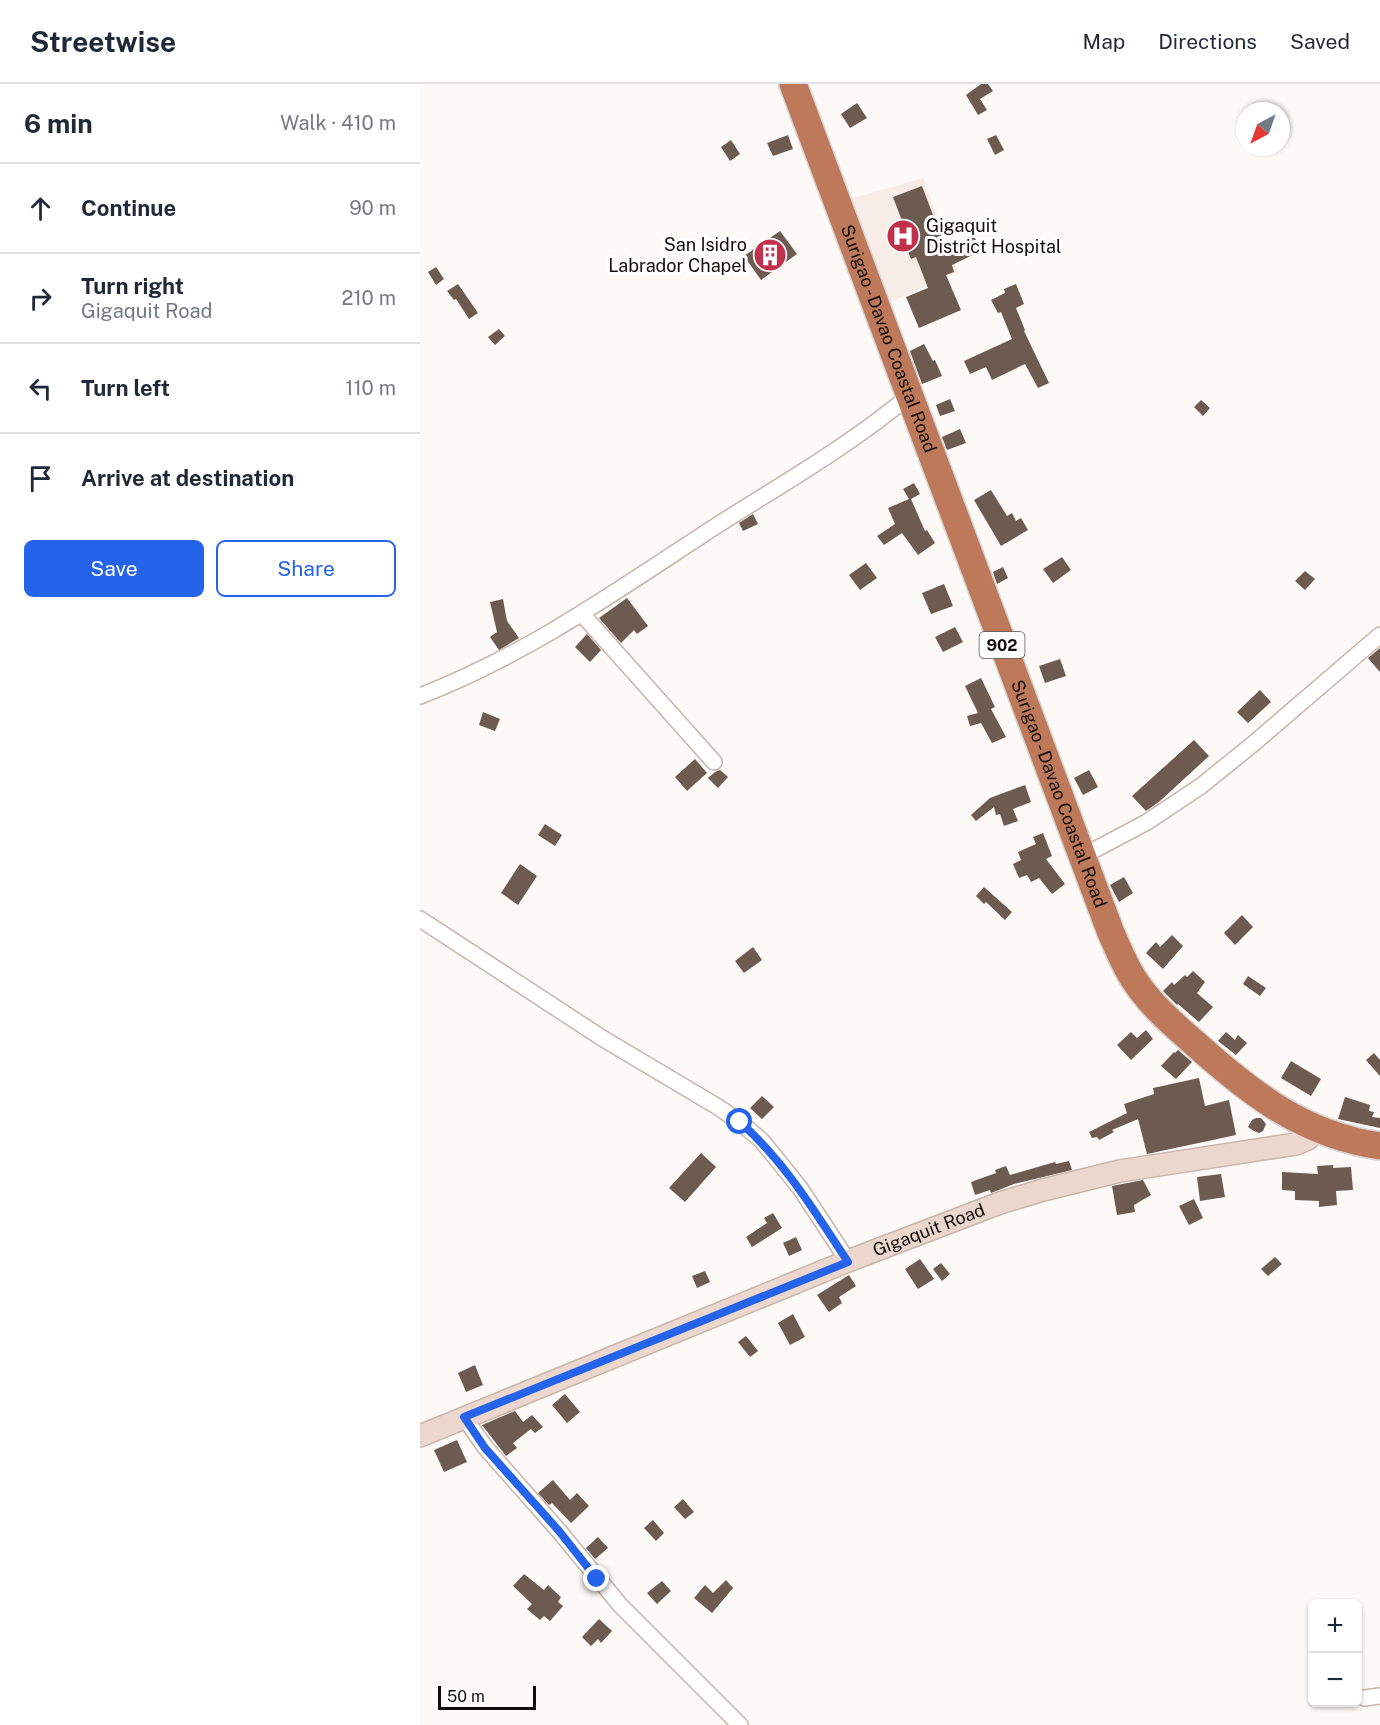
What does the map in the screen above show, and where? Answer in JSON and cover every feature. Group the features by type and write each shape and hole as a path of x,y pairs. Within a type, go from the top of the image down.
{"highway":[{"name":"Surigao - Davao Coastal Road","path":"793,84 1121,956 1146,996 1177,1028 1233,1076 1282,1112 1317,1129 1346,1139 1380,1146"}],"main road":[{"name":"Gigaquit Road","path":"420,1436 848,1262 1000,1203 1043,1190 1153,1165 1296,1144 1308,1139 1317,1129"}],"street":[{"path":"420,696 492,665 582,614 859,436 909,396"},
{"path":"582,614 714,762"},
{"path":"1083,856 1147,822 1201,786 1380,636"},
{"path":"420,919 602,1038 740,1122 762,1141 800,1188 848,1262"},
{"path":"464,1417 485,1448 559,1531 620,1605 740,1725"}],"shaded area":[{"name":"Gigaquit District Hospital","path":"923,178 958,272 888,303 847,200"}],"building":[{"path":"981,84 988,84 993,91 980,99 987,110 978,115 966,95"},
{"path":"857,103 867,118 850,128 841,114"},
{"path":"788,135 793,149 773,156 767,143"},
{"path":"996,135 1004,150 995,155 987,139"},
{"path":"731,140 740,154 730,161 721,147"},
{"path":"922,186 946,249 974,236 981,251 952,265 954,272 946,275 961,310 919,328 906,297 928,288 916,257 911,259 905,244 910,242 893,197"},
{"name":"San Isidro Labrador Chapel","path":"780,231 797,254 761,280 744,256"},
{"path":"436,267 444,279 436,285 428,272"},
{"path":"458,284 478,313 469,319 456,299 454,300 447,291"},
{"path":"1016,284 1024,304 1016,308 1024,331 1049,383 1038,388 1025,364 992,380 986,367 970,374 964,361 1012,339 1001,312 998,313 991,300 1005,293 1004,289"},
{"path":"499,329 505,336 495,345 488,337"},
{"path":"924,344 942,376 922,384 910,351"},
{"path":"950,399 955,411 940,416 936,405"},
{"path":"1201,400 1210,408 1203,416 1194,407"},
{"path":"960,429 966,443 947,450 942,437"},
{"path":"914,483 920,494 911,499 925,531 927,530 935,543 918,555 902,533 884,545 877,536 895,524 888,508 909,499 903,489"},
{"path":"991,490 1007,516 1012,513 1016,521 1021,518 1028,530 1001,546 974,500"},
{"path":"753,514 758,524 743,531 739,523"},
{"path":"1062,557 1071,570 1053,583 1043,569"},
{"path":"866,563 877,578 860,590 849,575"},
{"path":"1003,567 1008,578 997,584 993,572"},
{"path":"1305,571 1315,579 1305,590 1295,581"},
{"path":"944,584 953,606 931,614 922,593"},
{"path":"627,598 648,626 637,634 634,630 621,643 599,618"},
{"path":"503,599 507,621 519,638 499,650 490,637 497,632 490,602"},
{"path":"955,627 963,642 943,652 935,637"},
{"path":"587,634 601,650 590,662 575,647"},
{"path":"1380,648 1380,672 1368,658"},
{"path":"1060,659 1066,676 1045,683 1039,666"},
{"path":"981,678 995,707 991,709 1006,737 992,743 981,723 970,726 967,716 978,713 965,686"},
{"path":"1260,690 1271,702 1248,723 1237,712"},
{"path":"483,712 500,719 495,731 479,725"},
{"path":"1194,740 1209,756 1146,811 1132,796"},
{"path":"695,759 707,773 687,791 675,777"},
{"path":"720,770 728,777 718,788 708,778"},
{"path":"1089,770 1098,787 1083,795 1074,778"},
{"path":"1025,785 1031,802 1013,809 1018,821 1004,826 1000,814 996,815 994,807 976,821 971,815 990,798"},
{"path":"545,824 562,835 555,846 538,835"},
{"path":"1043,833 1052,856 1046,859 1065,884 1052,894 1039,878 1031,882 1027,875 1019,878 1013,864 1021,860 1018,852 1036,844 1033,837"},
{"path":"520,864 537,876 518,905 501,893"},
{"path":"1124,877 1133,893 1119,902 1110,885"},
{"path":"984,887 1012,912 1005,920 976,896"},
{"path":"1242,915 1253,927 1235,945 1224,933"},
{"path":"1172,935 1183,946 1163,969 1146,953 1156,942 1160,947"},
{"path":"753,947 762,960 744,973 735,961"},
{"path":"1193,971 1205,982 1197,993 1213,1007 1199,1022 1163,991 1172,982 1174,985"},
{"path":"1248,976 1266,988 1260,996 1243,984"},
{"path":"1146,1030 1153,1039 1131,1060 1117,1045 1131,1032 1137,1038"},
{"path":"1226,1032 1235,1040 1238,1035 1247,1043 1236,1055 1218,1041"},
{"path":"1178,1050 1192,1062 1176,1079 1161,1066"},
{"path":"1374,1053 1380,1060 1380,1076 1366,1060"},
{"path":"1291,1061 1321,1079 1311,1096 1281,1078"},
{"path":"1199,1078 1205,1106 1229,1100 1236,1135 1147,1154 1138,1119 1112,1130 1114,1132 1099,1140 1097,1137 1092,1138 1089,1132 1127,1113 1124,1104 1154,1094 1153,1088"},
{"path":"762,1096 774,1107 762,1119 750,1108"},
{"path":"1345,1097 1370,1105 1369,1111 1374,1112 1372,1117 1380,1118 1380,1128 1338,1119"},
{"path":"1256,1118 1261,1118 1266,1124 1263,1131 1259,1133 1248,1127"},
{"path":"701,1153 716,1167 685,1202 669,1188"},
{"path":"1069,1161 1072,1170 1014,1184 991,1193 990,1190 975,1195 971,1182 996,1173 995,1170 1006,1166 1010,1175 1055,1162 1056,1164"},
{"path":"1333,1165 1333,1168 1351,1167 1353,1190 1336,1191 1337,1205 1319,1207 1319,1201 1295,1200 1295,1191 1282,1190 1282,1172 1318,1174 1317,1166"},
{"path":"1221,1174 1225,1197 1200,1201 1197,1177"},
{"path":"1143,1180 1151,1195 1134,1205 1135,1212 1117,1215 1112,1186"},
{"path":"1194,1199 1203,1218 1189,1225 1179,1206"},
{"path":"773,1213 782,1228 752,1247 746,1237 767,1223 764,1218"},
{"path":"796,1237 802,1250 789,1256 783,1243"},
{"path":"1275,1257 1282,1264 1268,1276 1261,1269"},
{"path":"920,1259 934,1279 918,1289 905,1269"},
{"path":"941,1263 950,1274 942,1281 933,1269"},
{"path":"705,1271 710,1282 697,1288 692,1276"},
{"path":"849,1275 856,1286 839,1297 842,1303 829,1312 817,1295"},
{"path":"793,1314 805,1337 790,1345 778,1323"},
{"path":"746,1336 758,1351 750,1357 738,1342"},
{"path":"475,1365 483,1385 466,1392 458,1373"},
{"path":"565,1394 580,1412 567,1423 552,1405"},
{"path":"515,1411 523,1422 532,1415 543,1427 535,1433 531,1429 513,1443 517,1448 506,1456 482,1425"},
{"path":"457,1440 467,1462 444,1472 434,1450"},
{"path":"553,1480 570,1500 577,1493 589,1506 571,1523 552,1503 549,1505 538,1493"},
{"path":"683,1499 694,1512 685,1519 674,1507"},
{"path":"653,1520 664,1533 656,1541 644,1528"},
{"path":"598,1537 608,1548 595,1559 586,1548"},
{"path":"524,1574 544,1590 548,1585 561,1597 558,1602 563,1606 550,1621 544,1616 540,1620 527,1609 532,1604 513,1586"},
{"path":"726,1580 733,1588 712,1613 694,1598 705,1585 713,1593"},
{"path":"662,1581 671,1591 657,1604 647,1593"},
{"path":"599,1619 612,1631 601,1643 598,1639 591,1646 582,1637"}],"place":[{"name":"Gigaquit District Hospital","path":"903,236"},
{"name":"San Isidro Labrador Chapel","path":"770,255"}],"route":[{"path":"597,1579 559,1531 485,1448 464,1417 848,1262 800,1188 762,1141 740,1122"}]}
